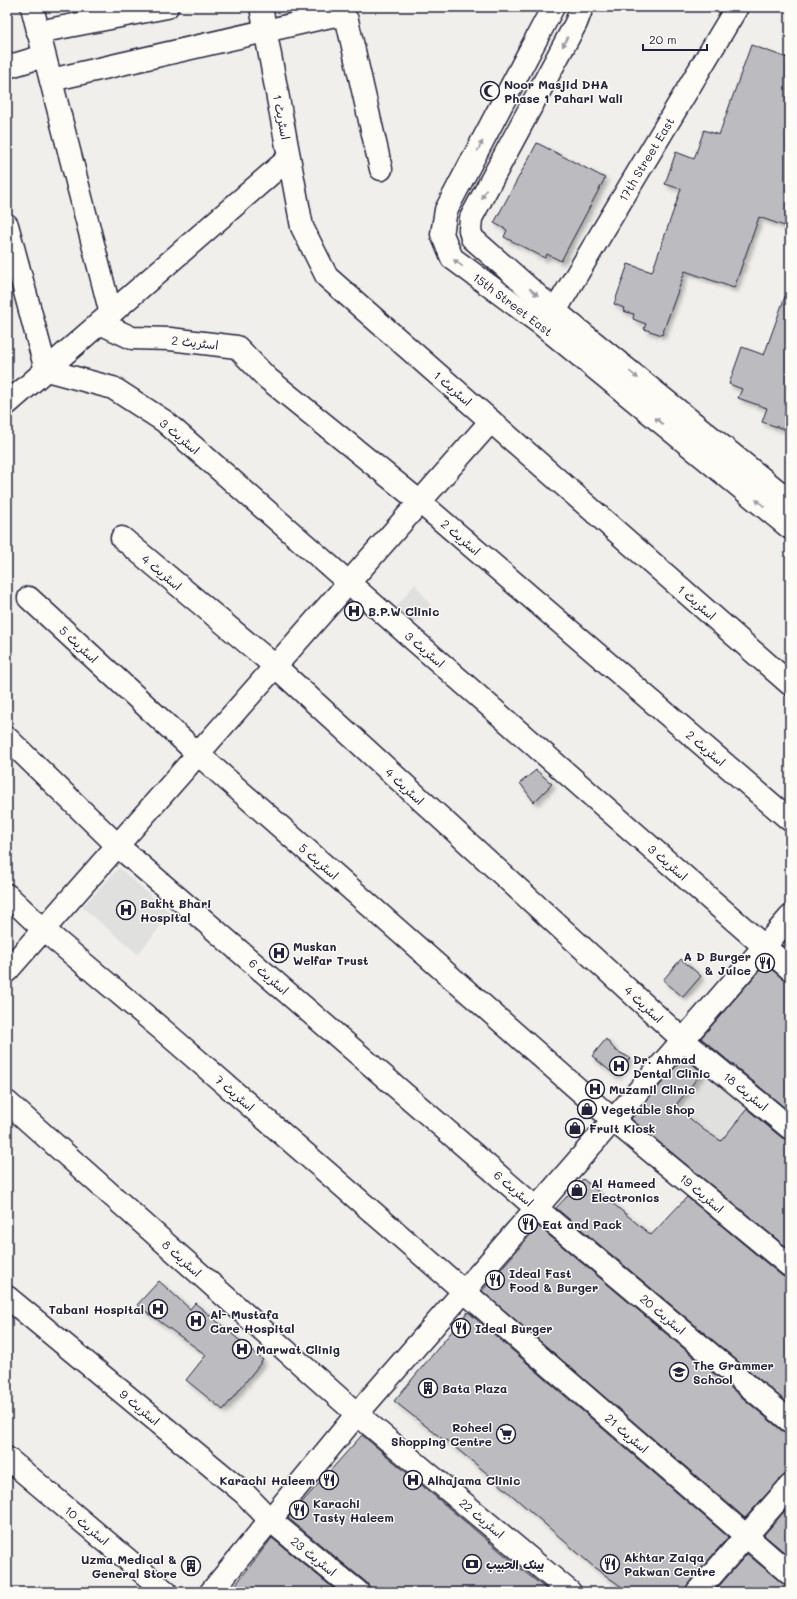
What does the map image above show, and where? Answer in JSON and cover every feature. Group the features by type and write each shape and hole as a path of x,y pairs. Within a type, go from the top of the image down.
{"street":[{"path":"32,7 51,80 105,318"},
{"path":"38,32 167,7"},
{"name":"اسٹریٹ 1","path":"261,7 302,227 327,277 790,684"},
{"name":"15th Street East","path":"553,7 446,210 442,234 452,258 541,324 790,528"},
{"name":"15th Street East","path":"582,7 576,23 471,218 470,230 472,238 478,245 556,311 790,501"},
{"name":"17th Street East","path":"556,311 737,7"},
{"path":"51,80 335,15 347,20 381,169"},
{"path":"7,67 44,56"},
{"path":"7,404 289,158"},
{"path":"7,225 46,370"},
{"name":"اسٹریٹ 2","path":"105,318 132,338 170,339 237,347 267,378 420,502 790,820"},
{"name":"اسٹریٹ 3","path":"46,370 113,388 164,421 790,969"},
{"path":"7,971 491,421"},
{"name":"اسٹریٹ 4","path":"122,538 275,666 683,1040"},
{"name":"اسٹریٹ 5","path":"29,598 198,754 613,1120"},
{"name":"اسٹریٹ 6","path":"7,738 118,846 536,1208"},
{"name":"اسٹریٹ 7","path":"7,895 44,930 464,1291"},
{"path":"211,1592 357,1414 790,917"},
{"name":"اسٹریٹ 18","path":"683,1040 790,1128"},
{"name":"اسٹریٹ 8","path":"7,1102 357,1414"},
{"name":"اسٹریٹ 19","path":"613,1120 790,1266"},
{"name":"اسٹریٹ 20","path":"536,1208 790,1421"},
{"name":"اسٹریٹ 21","path":"464,1291 790,1574"},
{"name":"اسٹریٹ 9","path":"7,1297 244,1494 270,1520"},
{"name":"اسٹریٹ 22","path":"357,1414 570,1592"},
{"name":"اسٹریٹ 10","path":"7,1458 166,1592"},
{"path":"697,1592 747,1537 790,1486"},
{"name":"اسٹریٹ 23","path":"270,1520 358,1592"}],"shaded area":[{"path":"415,584 431,606 413,626 396,607"},
{"name":"Bakht Bhari Hospital","path":"119,868 171,913 138,954 82,907"},
{"path":"705,1069 751,1105 721,1141 675,1105"}],"building":[{"path":"751,45 790,59 790,228 759,217 734,288 685,271 662,335 644,329 646,324 633,319 634,314 623,311 624,308 614,304 628,264 652,272 681,189 665,184 676,152 694,159 704,130 719,135"},
{"path":"537,143 605,178 561,261 547,254 545,258 504,237 507,230 494,223"},
{"path":"788,288 790,288 790,431 762,422 767,408 738,398 742,389 729,384 742,347 764,355"},
{"path":"536,770 552,784 534,802 520,783"},
{"path":"790,936 790,952 782,945"},
{"path":"681,959 701,976 683,997 663,980"},
{"path":"765,964 782,978 790,981 790,1112 701,1038"},
{"name":"Dr. Ahmad Dental Clinic","path":"606,1039 615,1050 630,1058 616,1076 592,1056"},
{"path":"684,1057 702,1072 675,1106 704,1130 721,1141 747,1109 782,1138 790,1140 790,1250 631,1119"},
{"path":"583,1179 651,1235 687,1197 782,1276 790,1278 790,1405 556,1208"},
{"path":"538,1226 782,1431 790,1433 790,1474 786,1474 781,1478 745,1518 482,1291"},
{"path":"159,1281 190,1309 195,1303 263,1360 223,1410 186,1380 206,1355 137,1305"},
{"path":"468,1312 728,1537 688,1584 685,1592 629,1592 595,1568 489,1475 394,1401"},
{"path":"362,1435 550,1592 370,1592 370,1587 366,1582 288,1518"},
{"path":"790,1505 790,1557 764,1535"},
{"path":"272,1538 338,1592 230,1592"},
{"path":"747,1554 782,1583 790,1586 790,1592 714,1592"}],"place":[{"name":"Noor Masjid DHA Phase 1 Pahari Wali","path":"490,91"},
{"name":"B.P.W Clinic","path":"354,611"},
{"name":"Bakht Bhari Hospital","path":"126,910"},
{"name":"Muskan Welfar Trust","path":"279,953"},
{"name":"A D Burger & Juice","path":"765,963"},
{"name":"Dr. Ahmad Dental Clinic","path":"619,1066"},
{"name":"Muzamil Clinic","path":"595,1089"},
{"name":"Vegetable Shop","path":"587,1109"},
{"name":"Fruit Kiosk","path":"575,1128"},
{"name":"Al Hameed Electronics","path":"577,1190"},
{"name":"Eat and Pack","path":"528,1224"},
{"name":"Ideal Fast Food & Burger","path":"495,1280"},
{"name":"Tabani Hospital","path":"158,1309"},
{"name":"Al- Mustafa Care Hospital","path":"196,1321"},
{"name":"Ideal Burger","path":"461,1328"},
{"name":"Marwat Clinig","path":"242,1349"},
{"name":"The Grammer School","path":"679,1372"},
{"name":"Bata Plaza","path":"428,1388"},
{"name":"Roheel Shopping Centre","path":"506,1434"},
{"name":"Karachi Haleem","path":"329,1480"},
{"name":"Alhajama Clinic","path":"413,1480"},
{"name":"Karachi Tasty Haleem","path":"299,1510"},
{"name":"بينک الحبيب","path":"472,1564"},
{"name":"Akhtar Zaiqa Pakwan Centre","path":"610,1564"},
{"name":"Uzma Medical & General Store","path":"191,1566"}]}
